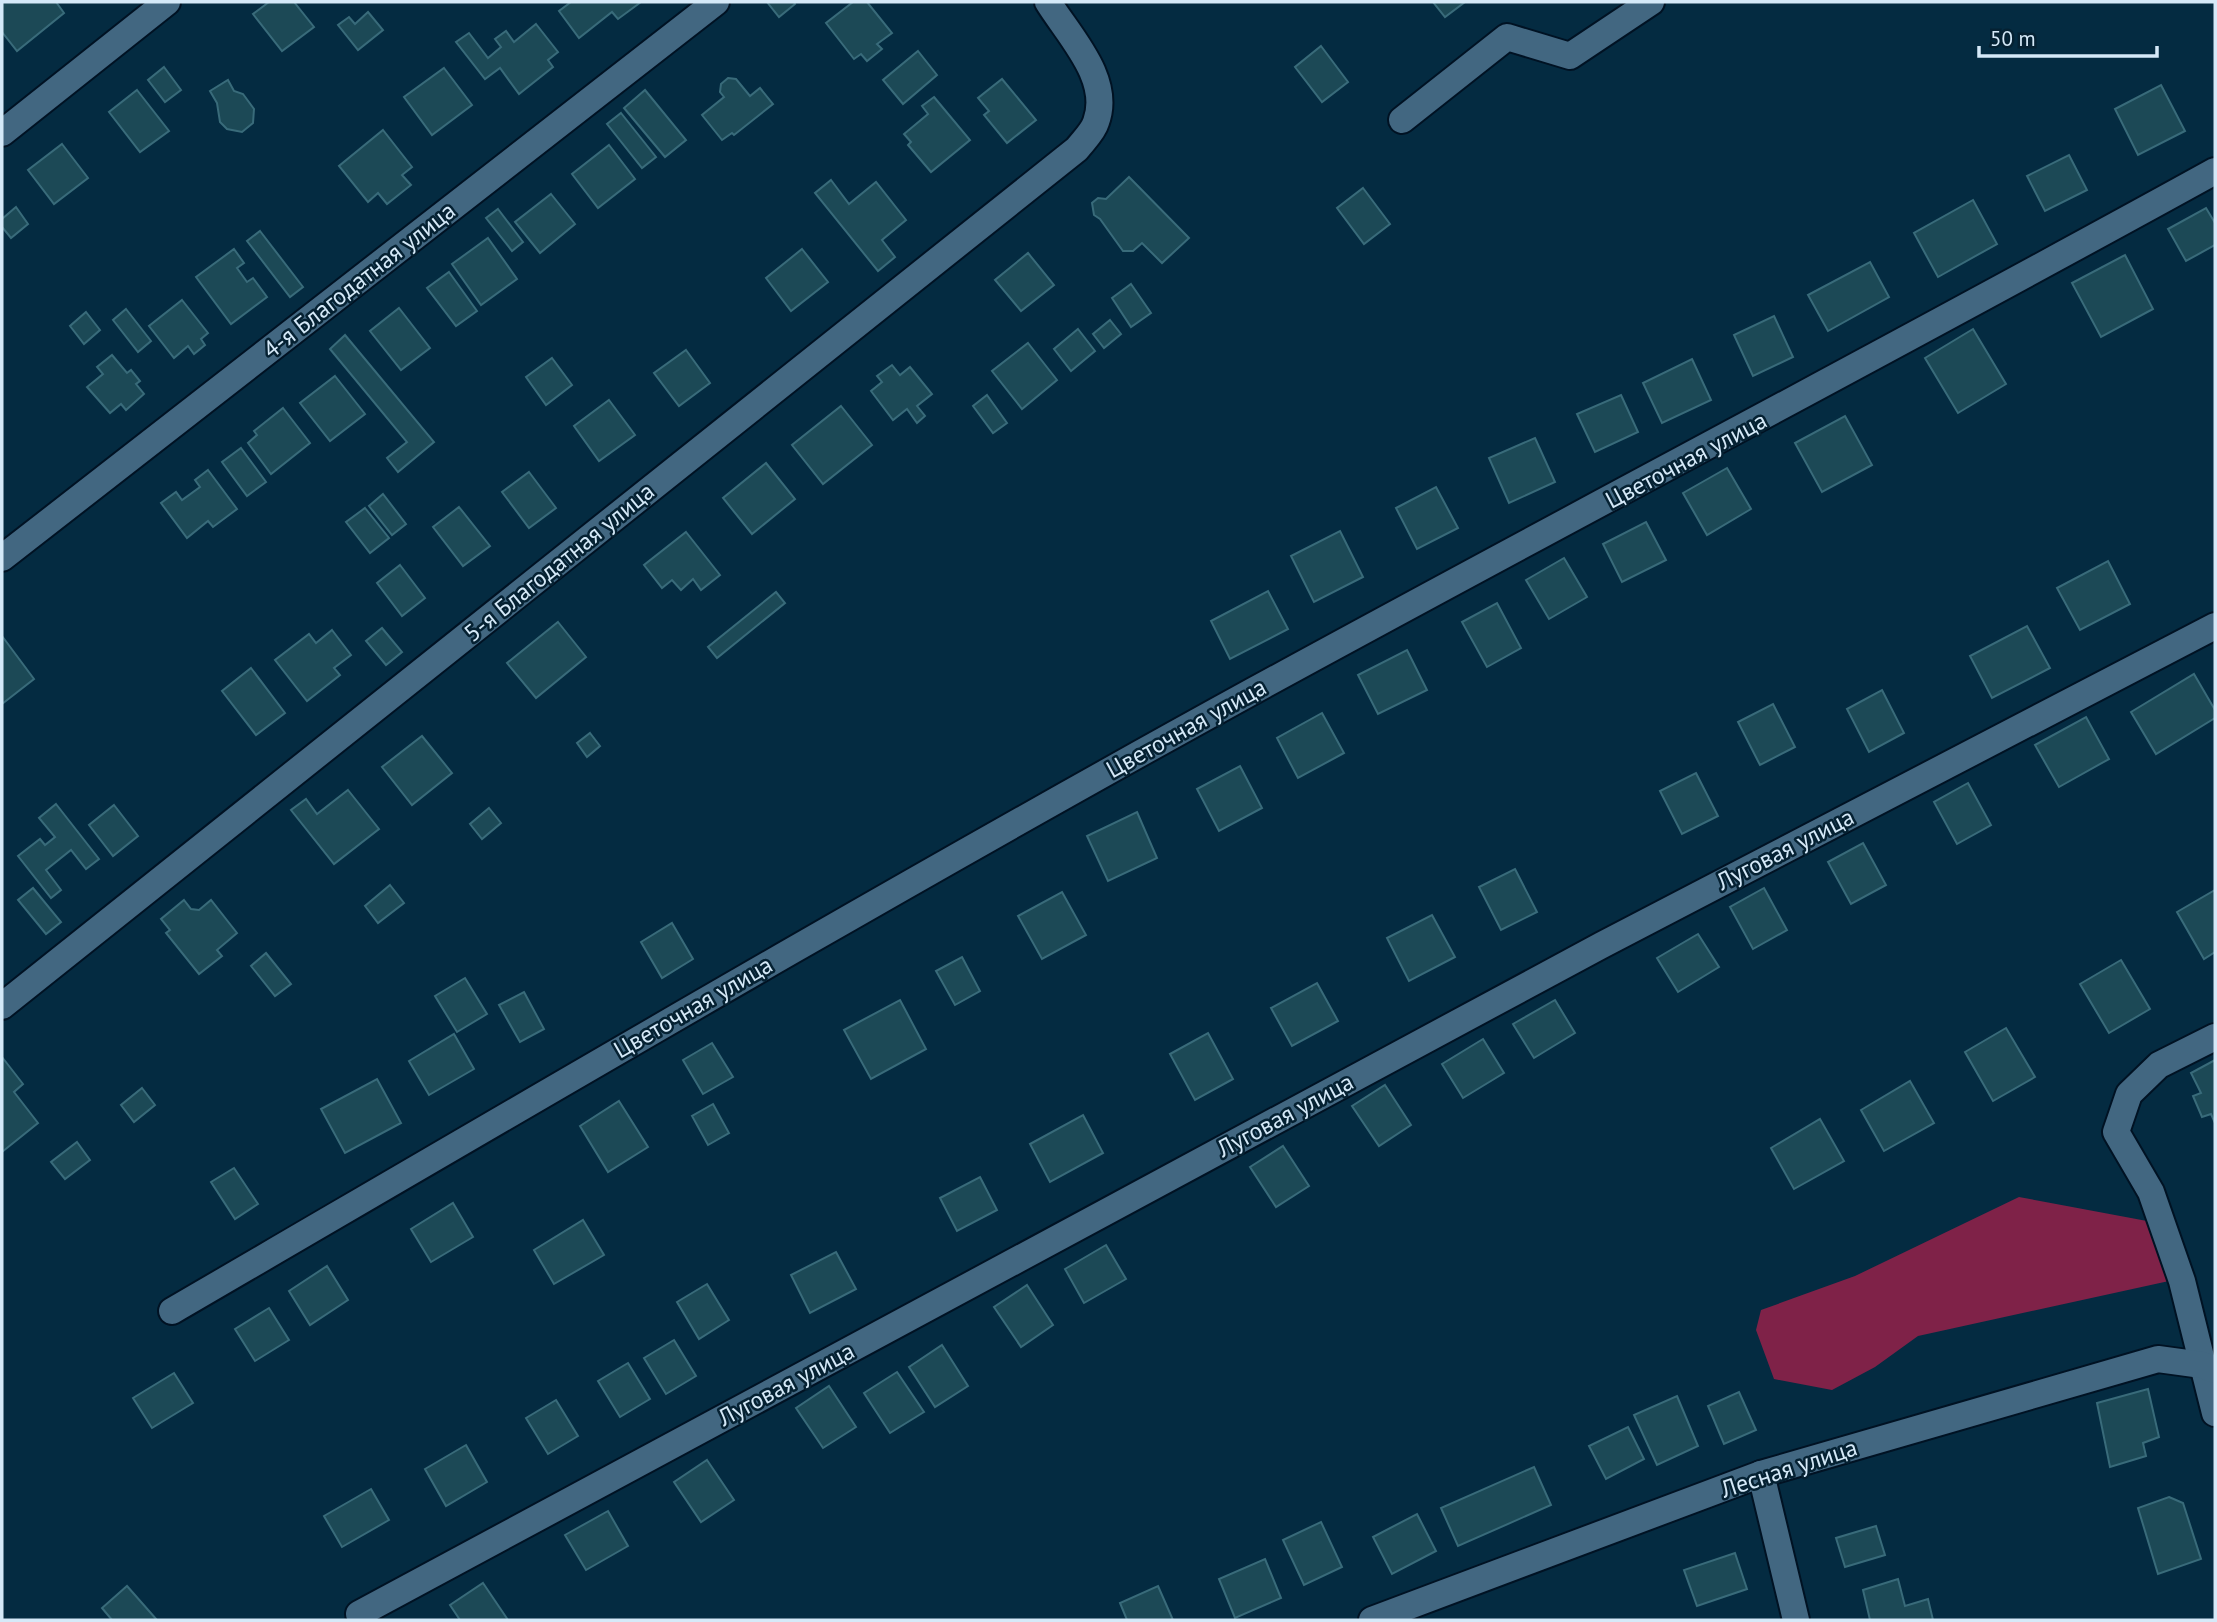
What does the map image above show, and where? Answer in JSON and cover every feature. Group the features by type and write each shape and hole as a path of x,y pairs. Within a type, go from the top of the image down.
{"street":[{"path":"2,133 167,2"},
{"name":"4-я Благодатная улица","path":"2,558 716,2"},
{"name":"5-я Благодатная улица","path":"2,1006 1077,149 1096,125 1100,107 1097,78 1048,2"},
{"path":"1402,120 1507,37 1570,56 1651,2"},
{"name":"Цветочная улица","path":"172,1311 832,926 1145,751 2215,171"},
{"name":"Луговая улица","path":"359,1614 1602,944 2215,626"},
{"path":"2215,1037 2159,1065 2129,1094 2116,1132 2151,1192 2209,1367 2215,1413"},
{"name":"Лесная улица","path":"1377,1619 1761,1474 2158,1359 2209,1367"},
{"path":"1761,1474 1796,1620"}],"shaded area":[{"path":"2019,1197 2147,1221 2169,1281 1918,1336 1875,1367 1832,1390 1774,1379 1756,1330 1761,1310 1855,1276"}],"building":[{"path":"2,2 56,2 64,13 17,51 2,32"},
{"path":"269,2 294,2 314,27 282,51 253,14"},
{"path":"571,2 641,2 618,19 612,12 579,38 559,11"},
{"path":"767,2 794,2 795,4 779,17"},
{"path":"853,2 867,2 892,33 877,44 882,49 867,61 861,54 854,59 826,23"},
{"path":"1433,2 1465,2 1445,17"},
{"path":"368,12 383,30 358,50 338,25 349,17 355,24"},
{"path":"536,24 558,52 548,60 553,67 519,94 500,68 485,79 456,42 469,33 488,58 501,47 495,39 506,31 514,42"},
{"path":"1321,46 1348,82 1322,102 1295,67"},
{"path":"918,51 937,75 903,104 883,80"},
{"path":"164,67 181,90 165,102 148,80"},
{"path":"444,68 472,105 432,135 404,97"},
{"path":"728,78 736,79 750,96 760,88 773,104 734,135 732,133 722,140 702,115 724,97 720,92 721,84"},
{"path":"1002,79 1036,120 1007,143 984,115 989,111 978,98"},
{"path":"228,80 234,91 243,94 254,109 253,123 242,132 227,129 220,122 217,103 210,91"},
{"path":"2161,85 2185,131 2138,155 2115,109"},
{"path":"137,90 169,131 140,152 109,112"},
{"path":"645,90 686,140 665,157 624,108"},
{"path":"934,97 970,140 931,172 908,145 911,142 904,134 928,114 922,106"},
{"path":"621,113 656,157 642,168 607,124"},
{"path":"383,130 412,167 402,175 411,185 387,204 378,193 368,202 339,166"},
{"path":"62,144 88,178 54,204 28,170"},
{"path":"609,145 635,179 598,208 572,174"},
{"path":"2069,155 2087,190 2045,211 2027,176"},
{"path":"1129,177 1189,238 1162,263 1142,243 1133,251 1123,251 1100,219 1094,215 1092,203 1098,198 1106,199"},
{"path":"831,180 849,204 876,182 906,220 882,240 895,257 878,271 815,193"},
{"path":"1363,188 1390,224 1364,244 1337,208"},
{"path":"551,194 575,224 540,253 515,222"},
{"path":"1973,200 1997,244 1938,277 1914,233"},
{"path":"16,207 28,224 11,238 2,227 2,219"},
{"path":"2206,208 2215,223 2215,245 2186,261 2168,229"},
{"path":"498,209 523,242 512,251 486,218"},
{"path":"260,231 303,287 290,297 247,241"},
{"path":"488,238 517,279 481,305 452,264"},
{"path":"234,249 244,263 237,268 247,282 253,278 267,297 231,324 196,277"},
{"path":"802,249 828,282 791,311 766,278"},
{"path":"1028,253 1054,285 1021,311 995,280"},
{"path":"2125,255 2153,309 2101,337 2072,283"},
{"path":"1870,262 1889,297 1828,331 1808,295"},
{"path":"449,272 477,311 456,326 427,288"},
{"path":"1131,284 1151,313 1131,327 1112,298"},
{"path":"182,300 208,333 201,339 205,345 194,354 188,346 174,358 149,326"},
{"path":"399,308 430,348 401,370 370,331"},
{"path":"126,309 151,341 138,352 113,320"},
{"path":"86,312 100,330 84,344 70,326"},
{"path":"1774,316 1793,357 1753,376 1734,335"},
{"path":"1110,320 1121,334 1104,348 1093,334"},
{"path":"1078,329 1095,351 1071,371 1054,349"},
{"path":"1973,329 2006,384 1958,413 1925,358"},
{"path":"345,335 434,442 398,472 387,458 407,442 330,349"},
{"path":"1028,343 1057,380 1022,409 992,371"},
{"path":"686,350 710,383 679,406 654,373"},
{"path":"112,355 127,373 131,370 140,381 136,384 144,394 126,410 121,404 110,413 87,387 103,374 97,367"},
{"path":"552,358 572,385 546,405 526,377"},
{"path":"1692,359 1711,400 1662,423 1643,383"},
{"path":"892,365 900,375 910,367 932,394 917,406 925,416 917,423 907,409 893,420 871,391 882,382 877,376"},
{"path":"335,376 365,414 330,441 300,403"},
{"path":"987,395 1007,423 993,433 973,406"},
{"path":"1621,395 1638,432 1595,452 1577,414"},
{"path":"609,400 635,435 599,461 574,426"},
{"path":"841,406 872,445 823,484 792,445"},
{"path":"283,408 310,443 271,474 248,443 257,435 254,431"},
{"path":"1845,416 1872,465 1822,492 1795,443"},
{"path":"1535,438 1555,482 1509,503 1489,458"},
{"path":"241,448 266,482 247,496 222,462"},
{"path":"766,463 795,499 752,534 723,498"},
{"path":"1727,468 1751,509 1707,535 1683,493"},
{"path":"208,470 237,509 213,527 208,521 187,538 161,503 176,492 182,500 200,487 195,480"},
{"path":"529,472 556,508 529,528 502,492"},
{"path":"1436,487 1458,528 1417,549 1396,508"},
{"path":"383,494 406,524 392,535 369,506"},
{"path":"459,507 490,546 463,566 433,527"},
{"path":"365,508 389,538 370,553 346,522"},
{"path":"1646,522 1666,560 1622,582 1603,544"},
{"path":"1340,531 1363,577 1314,602 1291,556"},
{"path":"686,532 720,575 701,590 693,579 681,590 672,580 662,588 644,565"},
{"path":"1564,558 1587,597 1549,619 1526,580"},
{"path":"2108,561 2130,604 2080,630 2057,588"},
{"path":"400,565 425,598 402,616 377,583"},
{"path":"1268,591 1288,629 1230,659 1211,621"},
{"path":"776,592 785,603 717,658 708,647"},
{"path":"1497,603 1521,648 1487,667 1462,622"},
{"path":"558,622 586,657 536,698 507,663"},
{"path":"2027,626 2050,668 1992,698 1970,656"},
{"path":"382,628 402,652 386,665 366,641"},
{"path":"332,630 351,655 334,668 340,675 307,701 275,660 309,634 316,643"},
{"path":"2,636 34,679 2,704"},
{"path":"1407,650 1427,690 1378,714 1358,675"},
{"path":"251,668 285,713 256,735 222,691"},
{"path":"2194,674 2215,710 2215,718 2156,754 2131,712"},
{"path":"1882,690 1904,733 1869,752 1847,709"},
{"path":"1773,704 1795,747 1760,765 1738,722"},
{"path":"1322,713 1344,753 1298,778 1277,738"},
{"path":"2086,717 2109,759 2059,787 2035,745"},
{"path":"590,733 600,746 587,757 577,743"},
{"path":"422,736 452,773 412,805 382,767"},
{"path":"1240,766 1262,808 1219,831 1197,789"},
{"path":"1696,773 1718,816 1682,834 1660,791"},
{"path":"1968,783 1991,825 1957,844 1934,802"},
{"path":"348,790 379,829 334,864 291,810 306,799 317,814"},
{"path":"56,804 99,859 86,869 71,850 46,870 61,890 51,898 18,856 40,839 45,845 55,837 39,818"},
{"path":"114,805 138,836 113,856 89,825"},
{"path":"489,808 501,823 482,839 470,824"},
{"path":"1137,812 1157,858 1108,881 1087,836"},
{"path":"1863,843 1886,885 1851,904 1828,862"},
{"path":"1515,869 1537,912 1501,930 1479,887"},
{"path":"390,885 404,903 378,923 365,906"},
{"path":"33,888 61,922 46,934 18,900"},
{"path":"1764,888 1787,930 1753,949 1730,907"},
{"path":"2215,890 2215,952 2204,959 2177,912"},
{"path":"1062,892 1086,935 1042,959 1018,916"},
{"path":"184,900 191,909 199,910 211,900 237,933 217,950 222,956 199,974 166,933 170,930 161,919"},
{"path":"1432,915 1455,957 1409,981 1387,938"},
{"path":"672,923 693,959 662,978 641,942"},
{"path":"1698,934 1719,967 1678,992 1657,958"},
{"path":"266,953 291,984 275,996 251,966"},
{"path":"962,957 980,991 955,1005 936,971"},
{"path":"2121,960 2150,1009 2109,1033 2080,984"},
{"path":"465,978 487,1014 457,1032 435,996"},
{"path":"1317,983 1338,1021 1292,1046 1271,1008"},
{"path":"524,992 544,1029 520,1042 499,1005"},
{"path":"900,1000 926,1049 871,1079 844,1030"},
{"path":"1555,1000 1575,1033 1534,1058 1513,1024"},
{"path":"2006,1028 2035,1077 1993,1101 1965,1052"},
{"path":"1208,1033 1233,1079 1195,1100 1170,1054"},
{"path":"454,1034 474,1069 429,1095 409,1061"},
{"path":"1483,1039 1504,1073 1463,1098 1442,1064"},
{"path":"712,1043 733,1077 703,1094 683,1060"},
{"path":"2,1057 23,1084 14,1092 38,1123 2,1152"},
{"path":"2215,1060 2215,1123 2211,1114 2202,1117 2193,1096 2201,1093 2191,1073"},
{"path":"377,1079 401,1123 345,1153 321,1109"},
{"path":"1910,1081 1934,1123 1884,1151 1861,1110"},
{"path":"1385,1085 1411,1125 1379,1146 1352,1106"},
{"path":"142,1088 155,1105 134,1122 121,1105"},
{"path":"619,1101 648,1147 608,1172 580,1126"},
{"path":"713,1104 729,1133 708,1145 692,1116"},
{"path":"1083,1115 1103,1153 1050,1182 1030,1144"},
{"path":"1820,1119 1844,1161 1794,1189 1771,1148"},
{"path":"77,1142 90,1160 65,1179 51,1162"},
{"path":"1283,1146 1309,1186 1276,1207 1250,1167"},
{"path":"234,1168 258,1204 235,1219 211,1182"},
{"path":"980,1177 997,1210 957,1231 940,1198"},
{"path":"453,1203 473,1237 431,1262 411,1229"},
{"path":"583,1220 604,1255 554,1284 534,1250"},
{"path":"1106,1245 1126,1279 1084,1303 1065,1269"},
{"path":"836,1252 856,1289 810,1313 791,1275"},
{"path":"327,1266 348,1300 310,1325 289,1291"},
{"path":"707,1284 729,1320 699,1339 677,1302"},
{"path":"1027,1285 1053,1325 1021,1347 994,1307"},
{"path":"269,1308 289,1340 255,1361 235,1329"},
{"path":"674,1340 696,1376 666,1394 644,1358"},
{"path":"942,1345 968,1386 935,1407 909,1367"},
{"path":"628,1363 650,1399 620,1417 598,1381"},
{"path":"897,1372 924,1412 890,1433 864,1393"},
{"path":"174,1373 193,1403 152,1428 133,1398"},
{"path":"829,1386 856,1427 823,1448 796,1408"},
{"path":"2148,1389 2159,1437 2143,1443 2146,1456 2110,1467 2097,1403"},
{"path":"1739,1392 1756,1430 1724,1444 1708,1406"},
{"path":"1677,1396 1698,1446 1657,1465 1634,1415"},
{"path":"556,1400 578,1436 548,1454 526,1418"},
{"path":"1628,1427 1644,1459 1606,1479 1589,1446"},
{"path":"466,1445 487,1482 446,1506 425,1469"},
{"path":"707,1460 734,1500 701,1522 674,1482"},
{"path":"1534,1467 1551,1505 1458,1546 1441,1508"},
{"path":"371,1489 389,1520 342,1547 324,1516"},
{"path":"2169,1497 2183,1503 2201,1559 2158,1574 2138,1508"},
{"path":"608,1511 628,1546 586,1570 565,1535"},
{"path":"1417,1514 1436,1551 1392,1574 1373,1537"},
{"path":"1321,1522 1342,1567 1304,1585 1283,1540"},
{"path":"1876,1526 1885,1555 1845,1567 1836,1538"},
{"path":"1735,1553 1747,1589 1697,1606 1684,1570"},
{"path":"1265,1559 1281,1598 1235,1618 1219,1579"},
{"path":"1898,1579 1905,1606 1928,1599 1933,1620 1870,1620 1863,1590"},
{"path":"483,1583 508,1620 460,1620 450,1605"},
{"path":"127,1586 157,1620 112,1620 102,1608"},
{"path":"1158,1586 1173,1620 1127,1620 1120,1603"}]}
